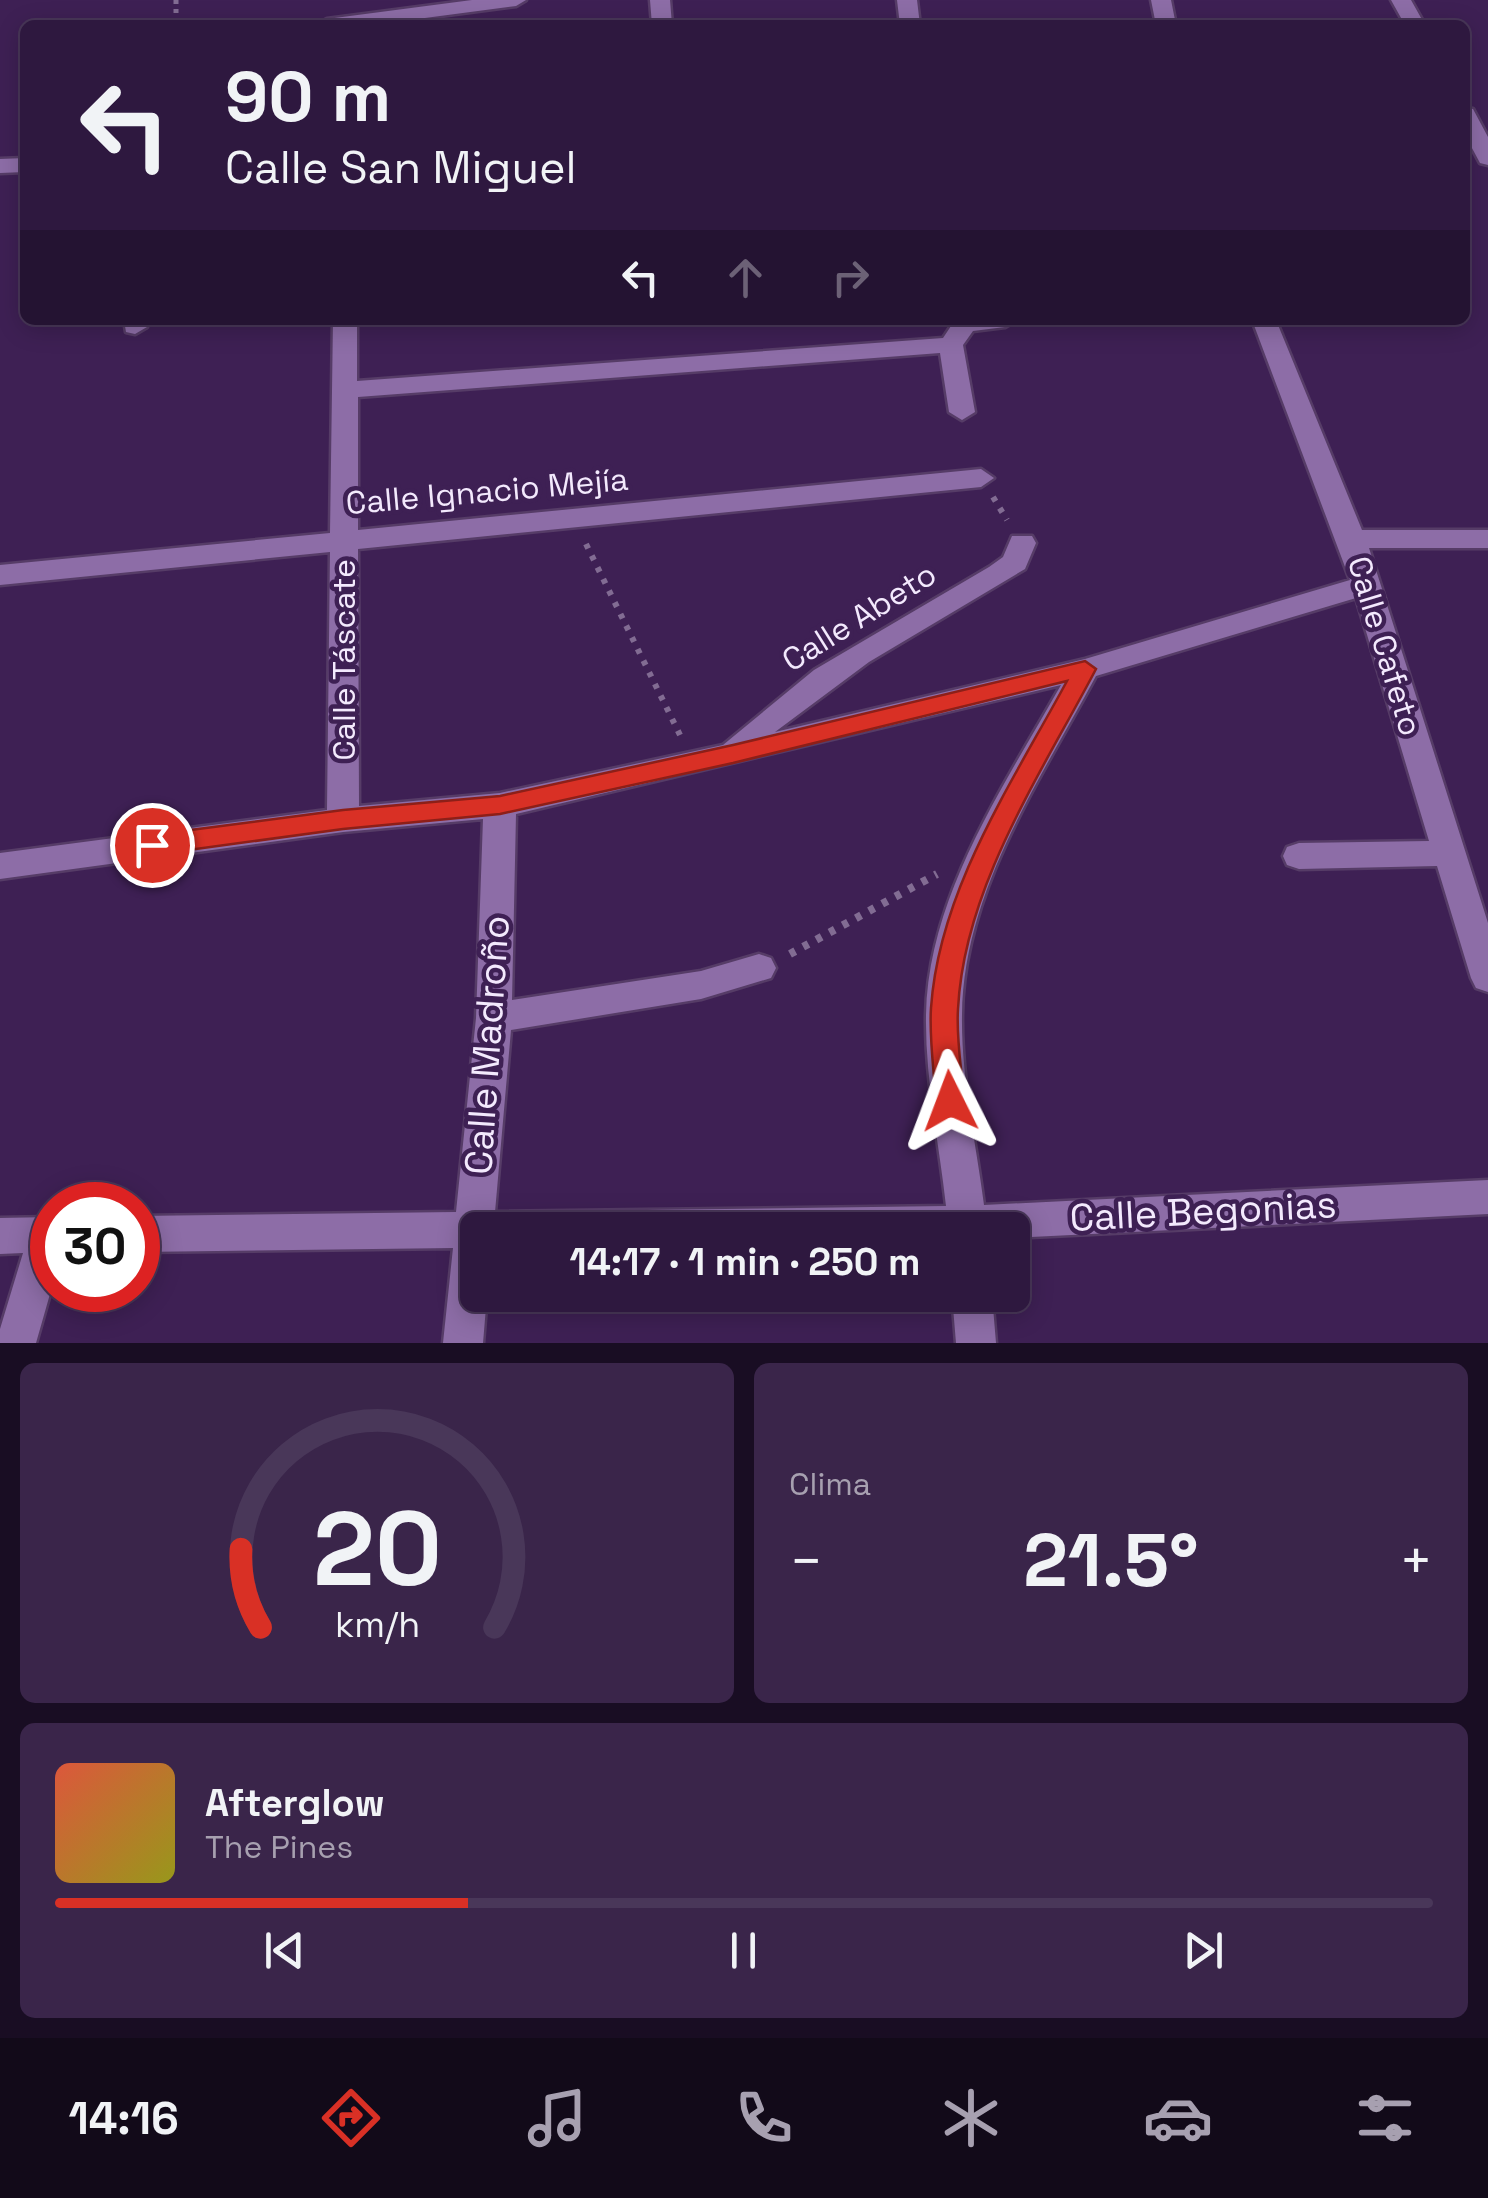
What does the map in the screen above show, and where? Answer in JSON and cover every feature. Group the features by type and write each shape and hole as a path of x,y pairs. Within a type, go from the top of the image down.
{"street":[{"path":"365,20 510,1"},
{"path":"1473,125 1488,158"},
{"name":"Calle Táscate","path":"343,820 345,325"},
{"name":"Calle Cafeto","path":"1266,325 1352,539 1488,978"},
{"path":"345,390 960,330 962,412"},
{"name":"Calle Ignacio Mejía","path":"0,575 981,478"},
{"path":"1352,539 1488,539"},
{"name":"Calle Abeto","path":"733,754 762,724 806,689 999,574 1015,562 1022,544"},
{"path":"0,866 343,820 500,805 733,754 1085,669 1367,585"},
{"path":"965,1212 950,1101 944,1009 957,933 994,840 1085,669"},
{"name":"Calle Madroño","path":"476,1212 494,1018 500,805"},
{"path":"1298,856 1448,852"},
{"path":"494,1018 700,985 760,968"},
{"name":"Calle Begonias","path":"1030,1222 1488,1197"},
{"name":"Calle Begonias","path":"160,1234 460,1228"},
{"path":"0,1236 30,1235"},
{"path":"16,1343 30,1299"},
{"name":"Calle Madroño","path":"463,1343 466,1312"},
{"path":"973,1312 976,1343"}],"path":[{"path":"575,520 693,762"},
{"path":"760,968 896,900 994,840"}],"route":[{"path":"152,845 343,820 500,805 733,754 1085,669 994,840 957,933 944,1009 950,1101"}]}
